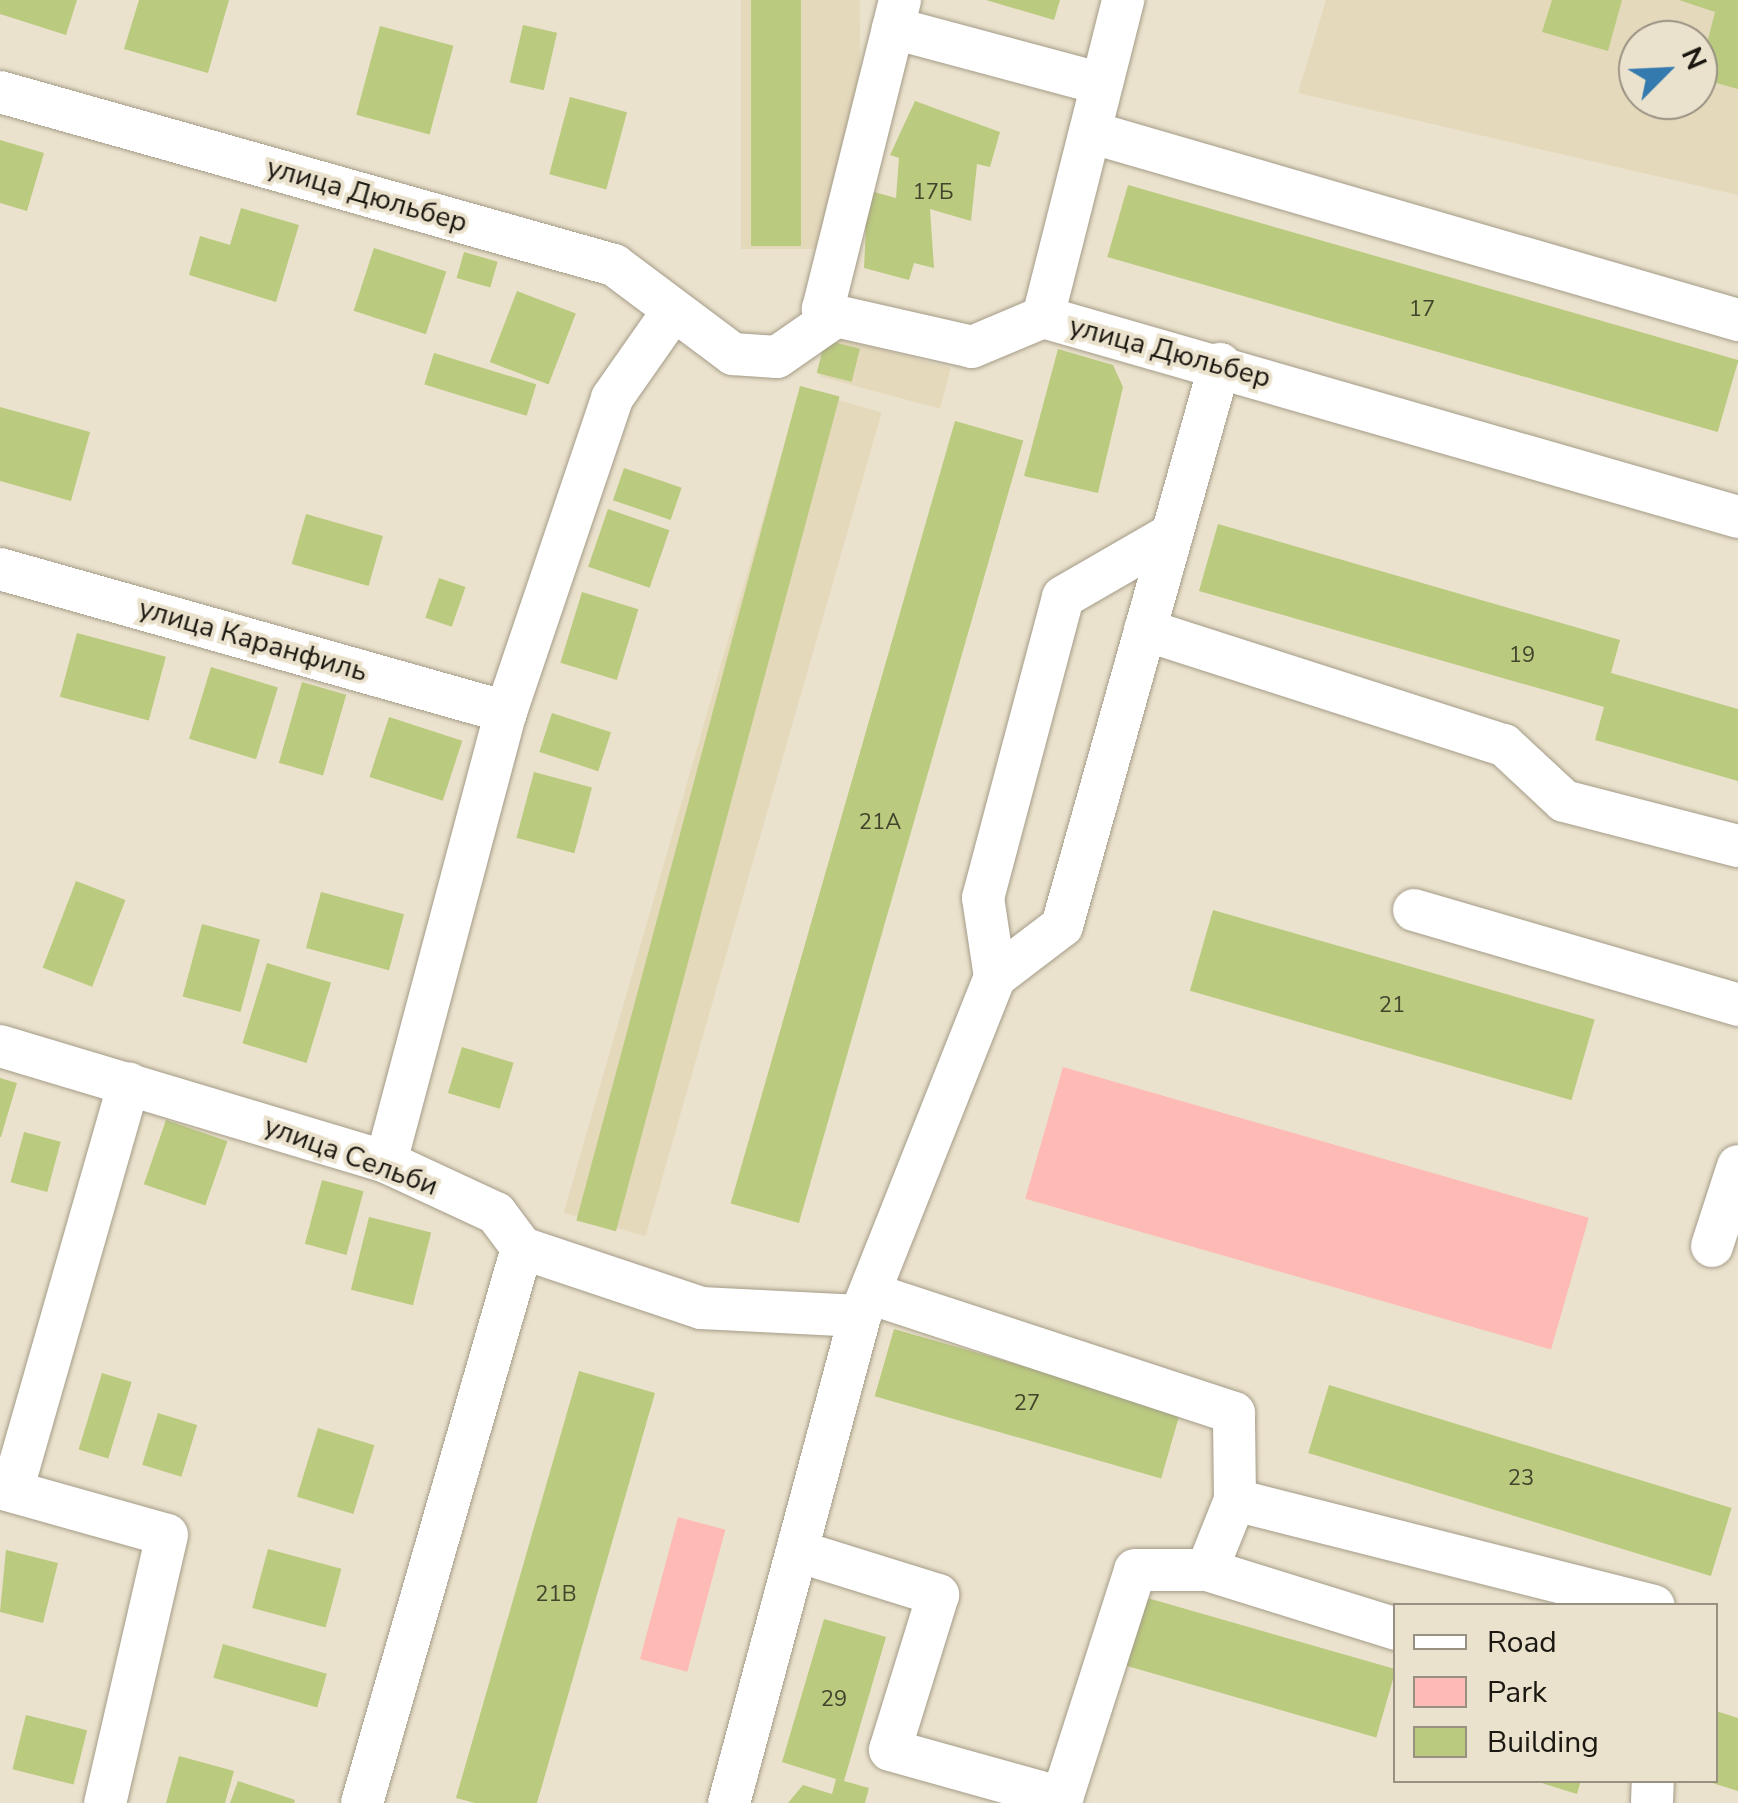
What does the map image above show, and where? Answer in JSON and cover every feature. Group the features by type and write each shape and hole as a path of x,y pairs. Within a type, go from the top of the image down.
{"street":[{"path":"1043,317 1124,0"},
{"path":"836,316 823,309 896,14 1102,84"},
{"name":"улица Дюльбер","path":"0,92 614,265 732,354 778,357 836,316 972,347 1043,317 1220,364 1738,517"},
{"path":"1090,132 1738,320"},
{"path":"386,1162 506,712 612,398 672,310"},
{"path":"995,977 1062,926 1220,364"},
{"path":"729,1803 866,1305 995,977 983,898 1063,597 1172,534"},
{"name":"улица Каранфиль","path":"0,568 506,712"},
{"path":"1145,630 1504,745 1564,801 1738,846"},
{"path":"1414,910 1738,1005"},
{"name":"улица Сельби","path":"0,1046 386,1162 496,1213 522,1248"},
{"path":"105,1803 167,1535 6,1490 129,1083"},
{"path":"1712,1246 1738,1166"},
{"path":"362,1803 522,1248 701,1308 866,1305 1234,1413 1234,1500 1207,1570"},
{"path":"1234,1500 1642,1603"},
{"path":"797,1551 938,1596 890,1750 1062,1798 1135,1570 1207,1570 1393,1628"}],"shaded area":[{"path":"741,0 860,0 860,249 741,249"},
{"path":"1326,0 1738,0 1738,195 1298,93"},
{"path":"831,336 951,368 940,409 820,377"},
{"path":"800,389 882,412 645,1236 564,1213"}],"green space":[{"path":"1063,1067 1589,1218 1551,1349 1025,1199"},
{"path":"678,1517 725,1530 687,1672 640,1659"}],"building":[{"path":"0,0 77,0 66,35 0,14"},
{"path":"139,0 229,0 208,73 124,49"},
{"path":"751,0 801,0 801,246 751,246"},
{"path":"986,0 1060,0 1054,20"},
{"path":"1552,0 1622,0 1608,51 1542,32"},
{"path":"1679,0 1738,0 1738,89 1718,84 1715,12"},
{"path":"523,25 557,33 544,90 510,82"},
{"path":"380,26 453,46 430,135 356,115"},
{"path":"570,97 627,112 606,190 549,174"},
{"path":"915,101 1000,132 990,167 977,164 971,221 930,209 934,268 914,263 909,280 864,268 866,228 848,223 867,190 896,198 899,158 890,155"},
{"path":"0,140 44,153 27,211 0,203"},
{"path":"1128,185 1738,360 1718,432 1107,257"},
{"path":"241,208 299,225 276,302 189,275 200,236 230,245"},
{"path":"374,248 446,271 426,334 354,311"},
{"path":"464,252 498,262 490,288 457,278"},
{"path":"517,291 576,314 549,385 490,362"},
{"path":"825,340 860,349 852,382 817,373"},
{"path":"1058,349 1113,365 1123,387 1098,493 1024,476"},
{"path":"434,353 536,384 527,416 424,385"},
{"path":"800,386 840,397 616,1231 576,1221"},
{"path":"0,407 90,432 71,501 0,481"},
{"path":"955,421 1023,441 799,1223 731,1203"},
{"path":"624,468 682,488 671,520 613,500"},
{"path":"608,509 669,530 650,588 588,567"},
{"path":"306,514 383,536 369,586 292,564"},
{"path":"1218,524 1620,640 1611,673 1738,709 1738,781 1595,740 1604,707 1199,591"},
{"path":"439,578 465,587 452,627 425,618"},
{"path":"582,592 638,609 617,680 560,663"},
{"path":"77,633 166,657 149,721 60,697"},
{"path":"211,667 278,687 256,759 189,739"},
{"path":"302,682 346,695 323,775 279,763"},
{"path":"552,713 611,732 598,771 539,752"},
{"path":"389,717 462,741 443,801 370,777"},
{"path":"534,772 592,788 574,853 516,838"},
{"path":"76,881 125,900 92,987 43,968"},
{"path":"321,892 404,914 389,970 306,948"},
{"path":"1213,910 1595,1019 1571,1100 1190,991"},
{"path":"202,924 260,940 241,1012 183,996"},
{"path":"267,963 331,983 307,1063 242,1043"},
{"path":"462,1047 514,1063 500,1109 448,1093"},
{"path":"0,1078 17,1083 1,1137 0,1137"},
{"path":"166,1120 227,1141 205,1205 144,1184"},
{"path":"24,1132 61,1142 47,1192 11,1182"},
{"path":"322,1180 364,1191 346,1255 305,1244"},
{"path":"369,1217 431,1232 413,1305 351,1290"},
{"path":"894,1329 1180,1411 1161,1478 875,1396"},
{"path":"579,1371 655,1393 537,1803 475,1803 456,1798"},
{"path":"102,1373 132,1382 108,1459 79,1450"},
{"path":"1329,1385 1732,1508 1711,1576 1308,1453"},
{"path":"158,1413 197,1425 181,1477 142,1465"},
{"path":"318,1428 374,1445 353,1514 297,1497"},
{"path":"268,1549 341,1569 326,1628 252,1608"},
{"path":"6,1550 58,1563 43,1623 0,1612"},
{"path":"1144,1597 1393,1668 1376,1737 1124,1665"},
{"path":"824,1619 886,1637 844,1781 869,1788 865,1803 788,1803 803,1785 832,1794 836,1779 782,1762"},
{"path":"223,1644 327,1674 317,1707 213,1678"},
{"path":"1718,1712 1738,1718 1738,1791 1712,1783 1718,1783"},
{"path":"26,1715 87,1730 74,1785 12,1769"},
{"path":"179,1756 234,1771 225,1803 166,1803"},
{"path":"238,1781 295,1800 294,1803 230,1803"},
{"path":"1542,1783 1580,1783 1577,1794"}]}
